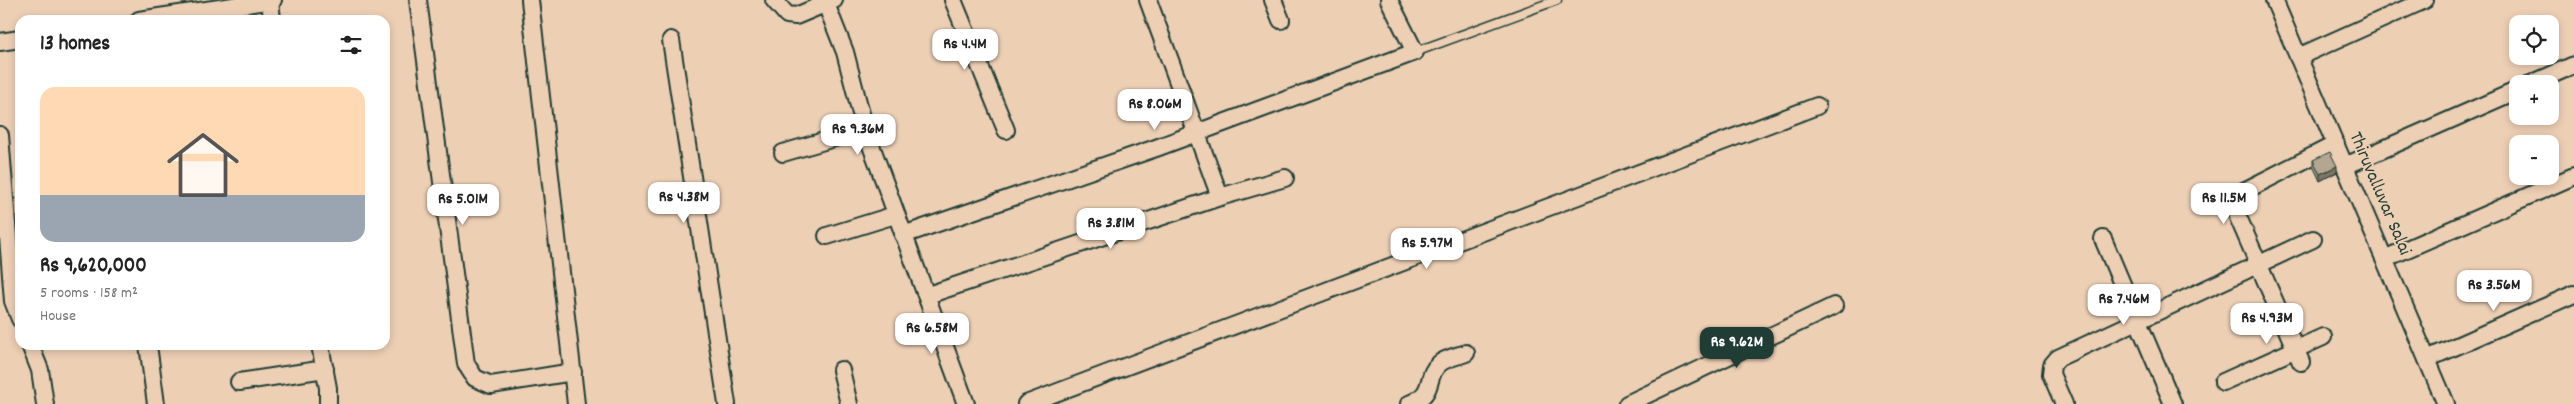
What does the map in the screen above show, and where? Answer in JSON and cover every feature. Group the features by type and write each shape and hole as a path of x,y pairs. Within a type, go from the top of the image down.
{"street":[{"path":"172,15 271,0 272,15"},
{"path":"418,0 466,364 475,378 491,384 573,372"},
{"path":"530,0 576,404"},
{"path":"774,0 788,15 796,16 830,2 866,129 902,235 928,295 966,404"},
{"path":"953,0 1006,130"},
{"path":"1148,0 1220,197"},
{"path":"1273,0 1281,20"},
{"path":"902,235 1196,132 1415,52 1389,0"},
{"name":"Thiruvalluvar Salai","path":"2274,0 2446,404"},
{"path":"2298,57 2425,0"},
{"path":"0,42 15,40"},
{"path":"672,40 727,404"},
{"path":"2551,75 2574,65"},
{"path":"2345,166 2509,94"},
{"path":"1026,404 1817,106"},
{"path":"783,153 866,129"},
{"path":"0,135 15,242 13,301 15,306"},
{"path":"2299,356 2238,217 2237,204 2244,192 2336,144"},
{"path":"2384,259 2574,176"},
{"path":"928,295 1220,197 1285,178"},
{"path":"828,236 896,215"},
{"path":"2064,404 2051,374 2052,365 2058,358 2313,238"},
{"path":"2103,240 2173,404"},
{"path":"2427,359 2574,294"},
{"path":"1627,404 1834,306"},
{"path":"2223,382 2299,356 2323,337"},
{"path":"32,350 40,370 45,404"},
{"path":"149,350 156,404"},
{"path":"321,350 328,404"},
{"path":"1409,404 1425,395 1431,384 1434,369 1440,362 1466,353"},
{"path":"240,382 324,369"},
{"path":"841,370 849,404"}],"lane":[{"path":"1415,52 1557,0"}],"building":[{"path":"2330,152 2337,166 2320,174 2313,160"}]}
